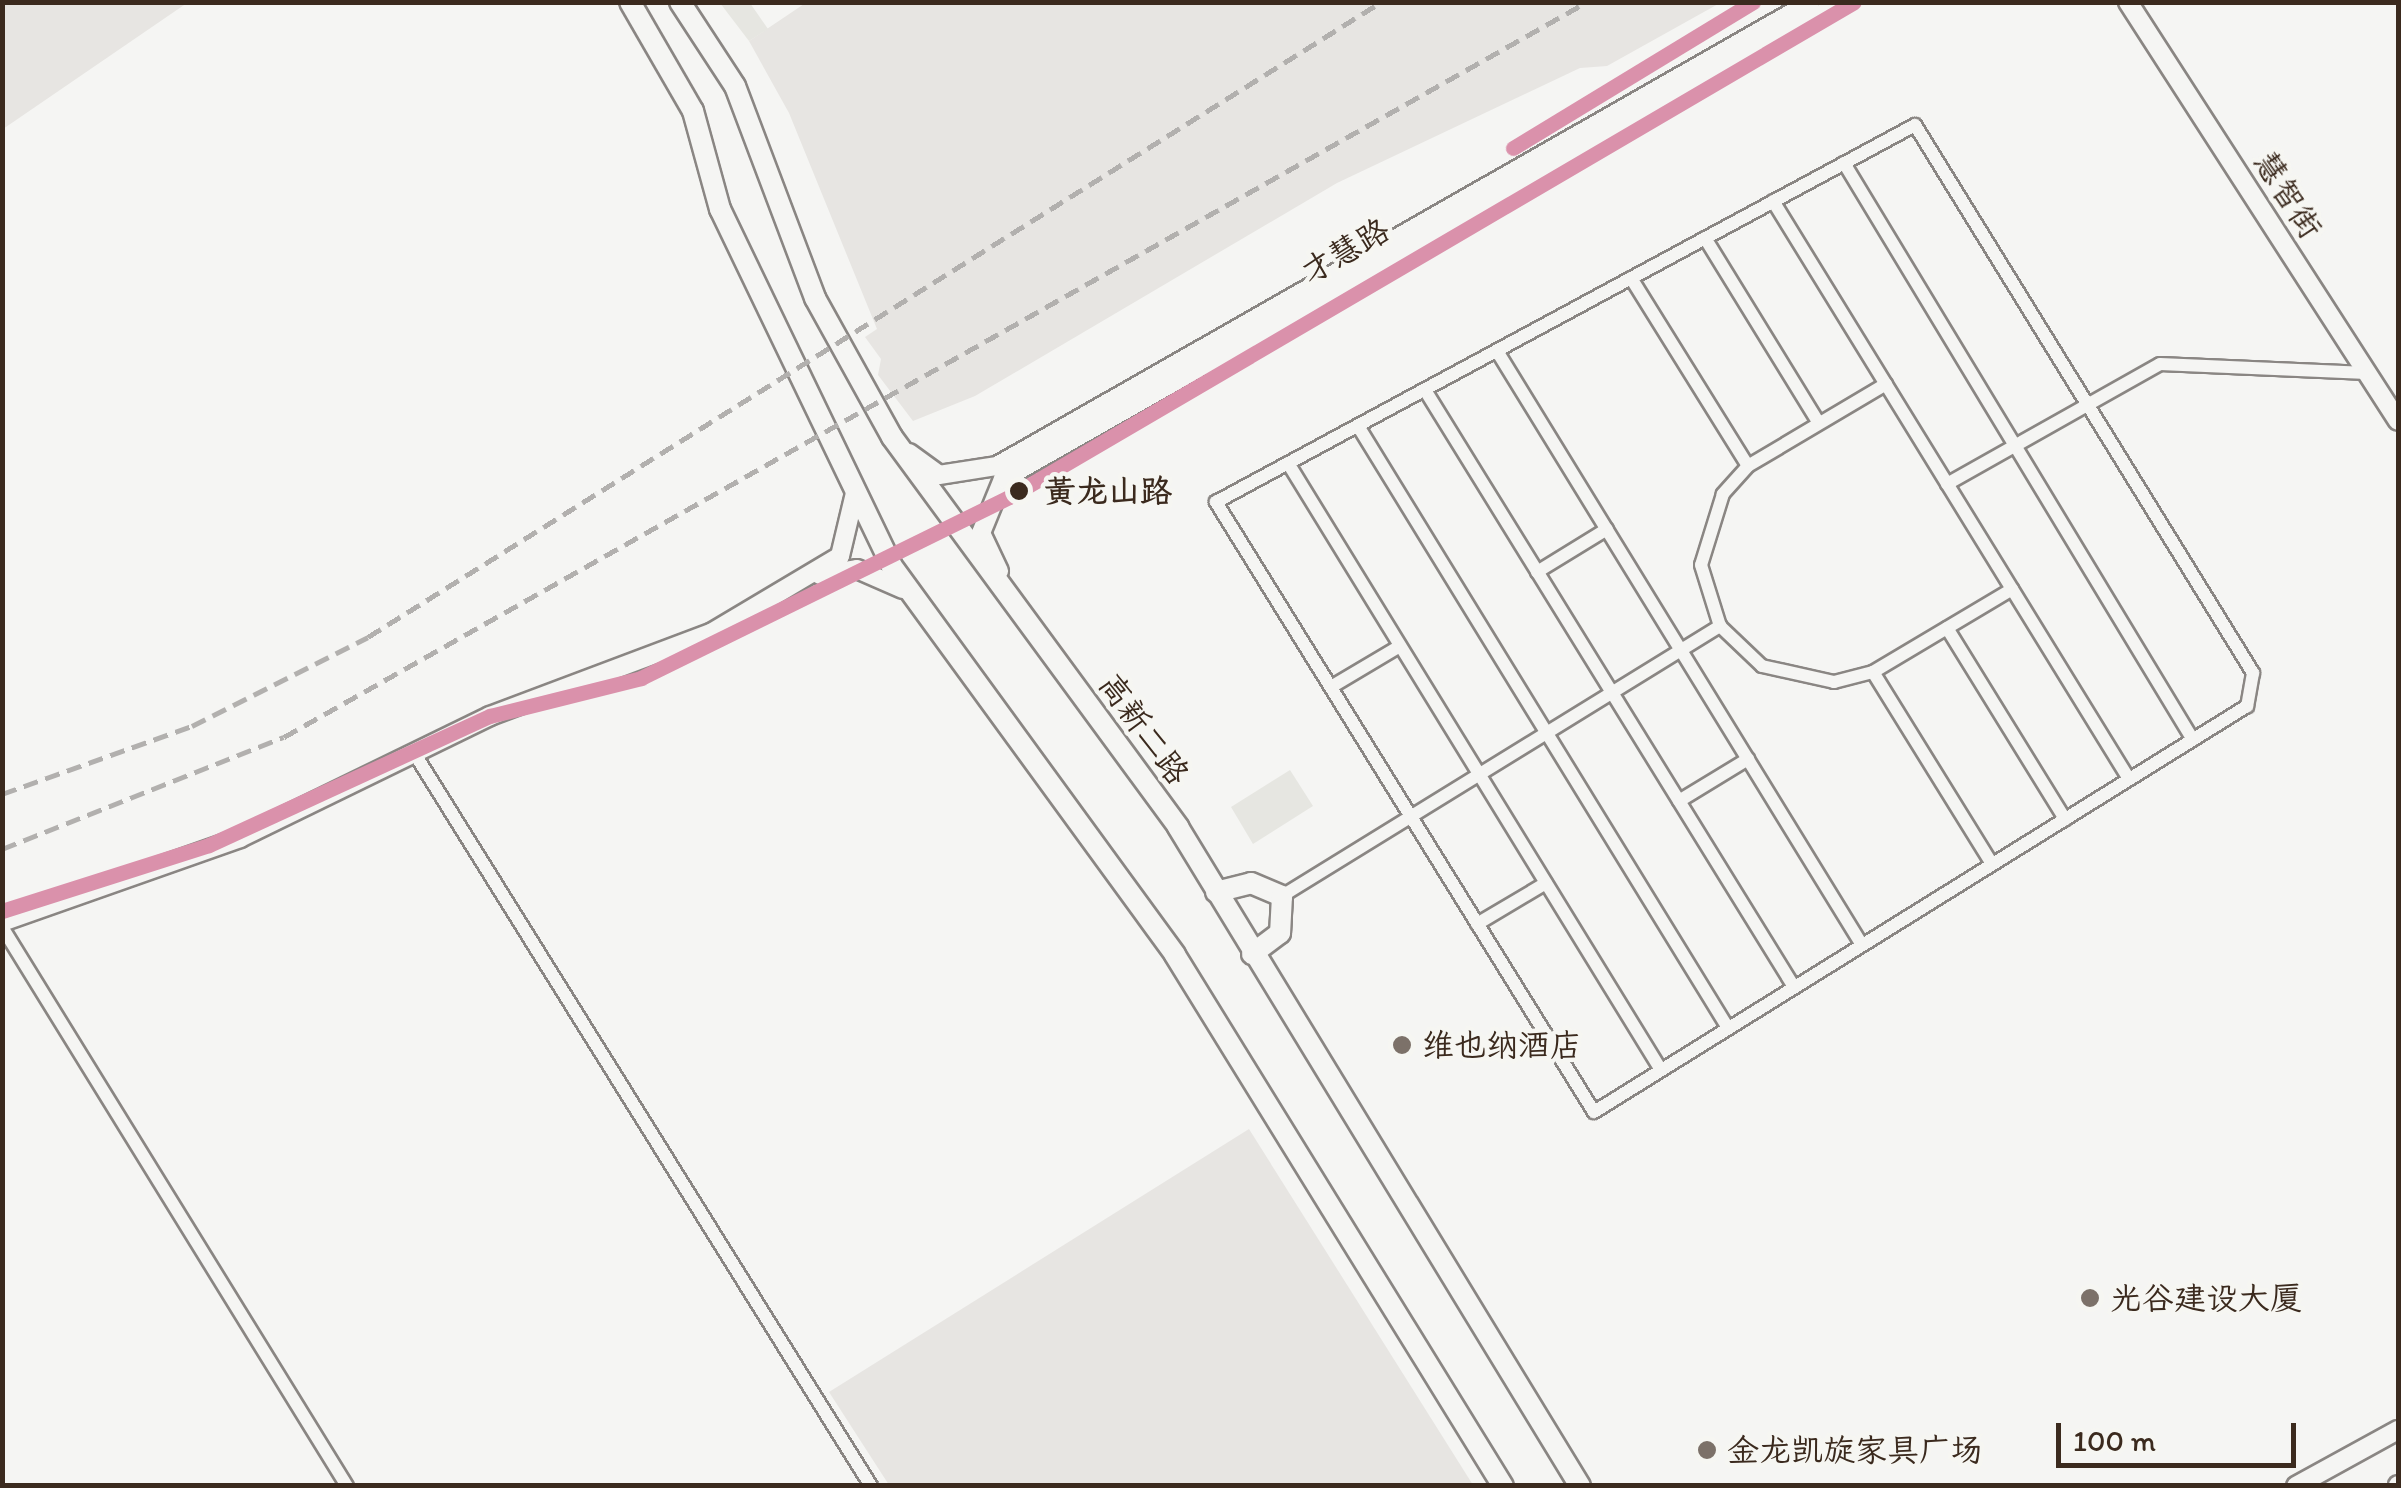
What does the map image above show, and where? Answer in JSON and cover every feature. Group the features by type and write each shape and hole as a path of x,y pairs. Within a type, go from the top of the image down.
{"main road":[{"path":"630,2 693,111 720,210 854,481 891,565 1184,968 1503,1486"},
{"name":"高新二路","path":"680,2 736,86 815,298 892,437 1020,611 1216,892 1580,1486"},
{"path":"1216,892 1250,883 1282,896 1280,933 1252,954"}],"street":[{"name":"才慧路","path":"892,437 939,475 998,466 1811,2"},
{"name":"才慧路","path":"1020,611 982,533 1003,480 1843,2"},
{"name":"慧智街","path":"2128,2 2398,421"},
{"name":"慧智街","path":"2140,2 2398,401"},
{"path":"1915,125 2253,674 2248,706 1594,1112 1216,502 1844,163 1915,125"},
{"path":"1844,163 2192,740"},
{"path":"1774,201 2129,779"},
{"path":"1706,238 1819,423"},
{"path":"1631,278 1748,466"},
{"path":"1497,351 1862,945"},
{"path":"1948,484 2085,401 2178,361 2367,372"},
{"path":"1886,384 1748,466 1723,494 1704,539 1705,591 1720,626 1743,653 1784,676 1834,682 1873,672 2012,589"},
{"path":"1425,390 1794,987"},
{"path":"1358,426 1728,1028"},
{"path":"1288,464 1661,1070"},
{"path":"346,1486 2,924 240,838 412,751 711,633 820,575 848,544 854,481"},
{"path":"1538,572 1606,529"},
{"path":"820,575 885,575 921,603"},
{"path":"1282,896 1720,626"},
{"path":"1947,628 2065,819"},
{"path":"1330,687 1400,646"},
{"path":"1873,672 1992,864"},
{"path":"412,751 871,1486"},
{"path":"1679,801 1748,759"},
{"path":"1477,924 1546,882"},
{"path":"2296,1486 2398,1430"}],"shaded area":[{"path":"3,2 187,2 187,3 3,129"},
{"path":"807,2 1720,3 1607,66 1580,68 1337,183 975,396 913,421 878,375 881,359 865,337 877,329 789,113 749,41"},
{"path":"720,3 750,3 768,29 749,41"},
{"path":"1290,770 1313,806 1253,844 1231,807"},
{"path":"1249,1129 1473,1485 889,1485 829,1392"}],"railway":[{"path":"2,794 192,726 368,637 1381,2"},
{"path":"2,849 284,737 1587,2"}],"transit line":[{"path":"1513,148 1753,2"},
{"path":"2,911 209,845 490,716 641,678 1009,497 1854,2"}],"place":[{"name":"黄龙山路","path":"1019,491"},
{"name":"维也纳酒店","path":"1402,1045"},
{"name":"光谷建设大厦","path":"2090,1298"},
{"name":"金龙凯旋家具广场","path":"1707,1450"}]}
